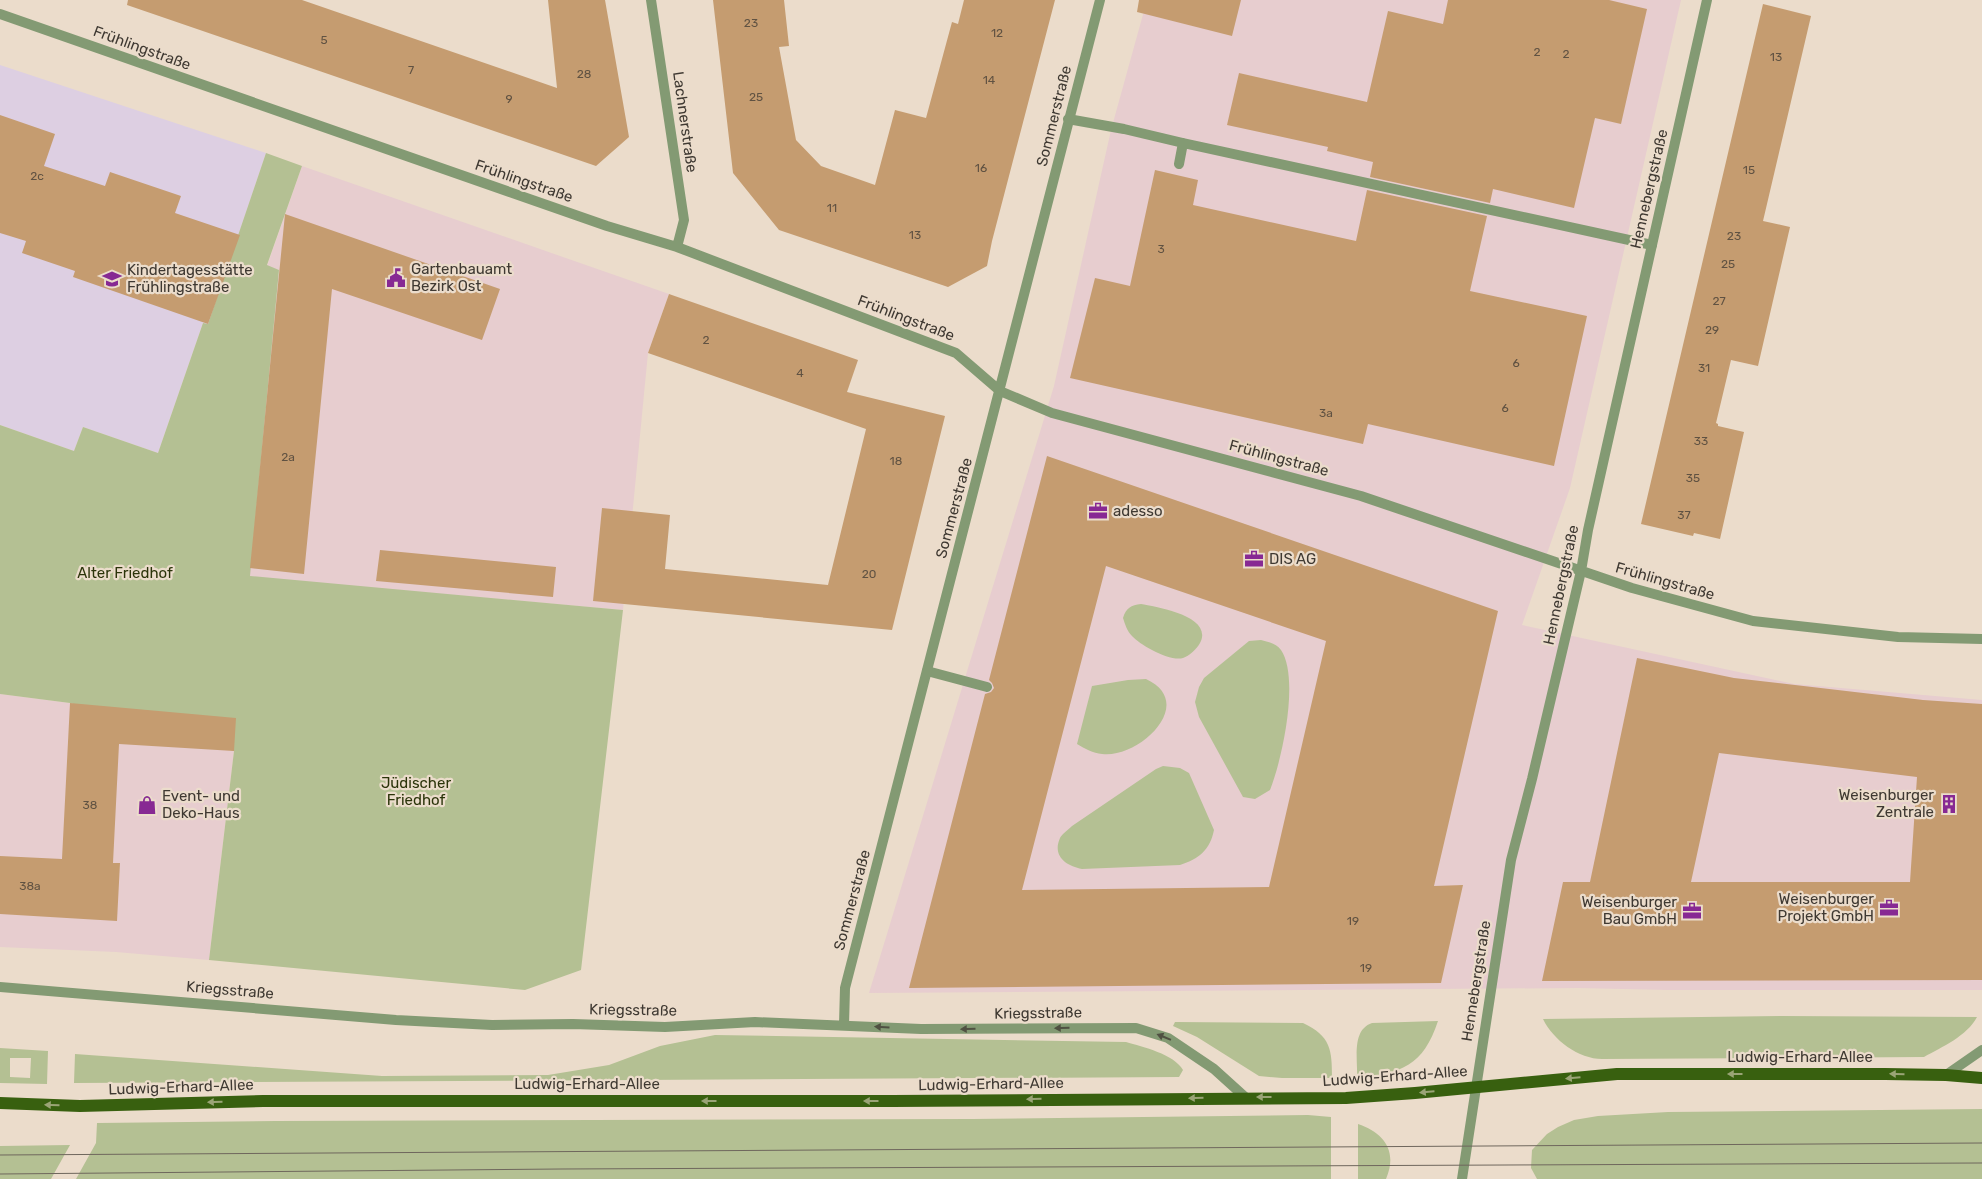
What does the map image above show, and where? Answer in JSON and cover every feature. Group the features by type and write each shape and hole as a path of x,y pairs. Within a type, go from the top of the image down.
{"main road":[{"name":"Ludwig-Erhard-Allee","path":"0,1103 80,1106 263,1100 892,1101 1245,1097 1346,1098 1617,1074 1946,1075 1982,1078"}],"street":[{"name":"Lachnerstraße","path":"651,0 684,220 678,247"},
{"name":"Sommerstraße","path":"844,1025 844,988 1100,0"},
{"name":"Hennebergstraße","path":"1462,1179 1511,860 1581,571 1588,530 1707,0"},
{"name":"Frühlingstraße","path":"0,14 606,226 678,247 956,352 1000,391 1052,413 1361,496 1632,588 1753,621 1898,637 1982,639"},
{"path":"1068,118 1652,245"},
{"path":"1179,164 1183,143"},
{"path":"927,671 987,687"},
{"name":"Kriegsstraße","path":"0,987 396,1020 482,1024 665,1026 755,1022 921,1029 1136,1028 1168,1038 1214,1068 1245,1097"},
{"path":"1946,1075 1982,1050"}],"shaded area":[{"path":"1147,0 1681,0 1570,488 1522,625 1794,684 1982,700 1982,990 1669,990 1578,988 869,993 1054,386 1111,130"},
{"name":"Kindertagesstätte Frühlingstraße","path":"0,65 266,153 208,325 203,323 158,453 83,427 74,451 0,425"},
{"path":"302,166 669,294 648,353 623,610 249,577 279,270 267,266"},
{"path":"0,694 70,703 234,751 209,960 116,952 0,947"}],"green space":[{"name":"Jüdischer Friedhof","path":"266,153 302,166 267,265 279,270 250,576 623,610 581,970 525,990 209,960 234,751 70,703 0,694 0,425 74,451 83,427 158,453 203,323 208,324"},
{"path":"1141,604 1170,611 1192,620 1199,626 1202,634 1199,645 1188,656 1177,659 1156,652 1136,640 1130,634 1123,618 1129,608"},
{"path":"1261,640 1274,644 1281,650 1289,679 1289,699 1284,740 1275,777 1270,790 1255,799 1243,797 1199,717 1195,702 1199,687 1204,678 1249,641"},
{"path":"1146,679 1161,689 1166,702 1165,715 1146,739 1132,748 1117,753 1102,754 1077,744 1092,686"},
{"path":"1163,766 1180,768 1189,773 1214,830 1210,843 1203,853 1193,860 1180,865 1082,869 1066,863 1062,859 1059,855 1058,844 1060,838 1072,826"},
{"path":"1782,1016 1977,1017 1973,1024 1961,1035 1924,1057 1602,1059 1584,1056 1568,1047 1553,1034 1543,1019"},
{"path":"1438,1021 1425,1048 1409,1064 1387,1073 1357,1078 1358,1039 1365,1027 1372,1023"},
{"path":"1175,1022 1303,1023 1319,1033 1328,1045 1332,1078 1259,1076 1197,1037 1173,1026"},
{"path":"715,1035 1126,1042 1165,1055 1179,1064 1183,1070 1179,1077 74,1083 75,1054 382,1076 548,1075 609,1065 660,1046"},
{"path":"0,1048 48,1051 47,1084 0,1083","holes":["10,1058 31,1058 30,1078 10,1077"]},
{"path":"1982,1109 1982,1179 1537,1179 1531,1168 1532,1150 1547,1134 1574,1120 1598,1116 1668,1112"},
{"path":"1308,1115 1331,1117 1331,1179 76,1179 96,1143 97,1123 973,1119"},
{"path":"1358,1124 1375,1132 1386,1144 1390,1160 1386,1179 1358,1179"},
{"path":"70,1145 51,1179 0,1179 0,1146"}],"building":[{"path":"128,0 302,0 557,88 548,0 605,0 629,137 596,166 127,5"},
{"path":"713,0 784,0 789,46 779,47 796,140 821,166 875,185 895,110 926,118 952,22 958,24 964,0 1055,0 987,266 948,287 779,230 733,173"},
{"path":"1139,0 1241,0 1232,36 1137,12"},
{"path":"1448,0 1609,0 1647,9 1621,124 1595,118 1574,208 1493,189 1490,203 1370,177 1373,162 1327,151 1328,147 1227,125 1239,73 1367,102 1388,11 1443,24"},
{"path":"1763,4 1811,16 1763,221 1790,227 1758,366 1731,360 1716,423 1718,426 1744,432 1720,539 1694,533 1693,536 1641,524"},
{"path":"0,115 55,134 44,166 105,186 110,172 181,196 175,213 240,235 208,324 73,277 75,271 22,253 26,241 0,233"},
{"path":"1155,170 1198,180 1193,205 1356,241 1367,190 1487,216 1470,291 1587,316 1554,466 1368,424 1363,444 1070,378 1095,278 1130,286"},
{"path":"285,214 500,289 482,340 332,289 304,574 250,568"},
{"path":"669,294 858,360 847,392 945,416 892,630 593,601 602,508 670,515 665,569 828,585 866,429 648,353"},
{"path":"1047,456 1498,611 1434,886 1463,885 1441,983 909,988 985,694 991,692 994,688 989,680","holes":["1106,566 1326,641 1269,887 1022,890"]},
{"path":"380,550 556,567 553,597 376,581"},
{"name":"Weisenburger Zentrale","path":"1637,658 1734,678 1923,700 1982,704 1982,980 1542,981 1563,882 1590,882","holes":["1719,753 1917,777 1910,882 1691,882"]},
{"path":"70,703 236,718 234,751 119,744 113,863 120,863 117,921 0,914 0,856 62,859"}],"tram line":[{"path":"0,1155 1982,1143"},
{"path":"0,1174 561,1169 1982,1163"}],"place":[{"name":"Gartenbauamt Bezirk Ost","path":"396,278"},
{"name":"Kindertagesstätte Frühlingstraße","path":"112,279"},
{"name":"adesso","path":"1098,511"},
{"name":"DIS AG","path":"1254,559"},
{"name":"Weisenburger Zentrale","path":"1949,804"},
{"name":"Event- und Deko-Haus","path":"147,805"},
{"name":"Weisenburger Projekt GmbH","path":"1889,908"},
{"name":"Weisenburger Bau GmbH","path":"1692,911"}],"park label":[{"name":"Alter Friedhof","path":"125,573"}]}
